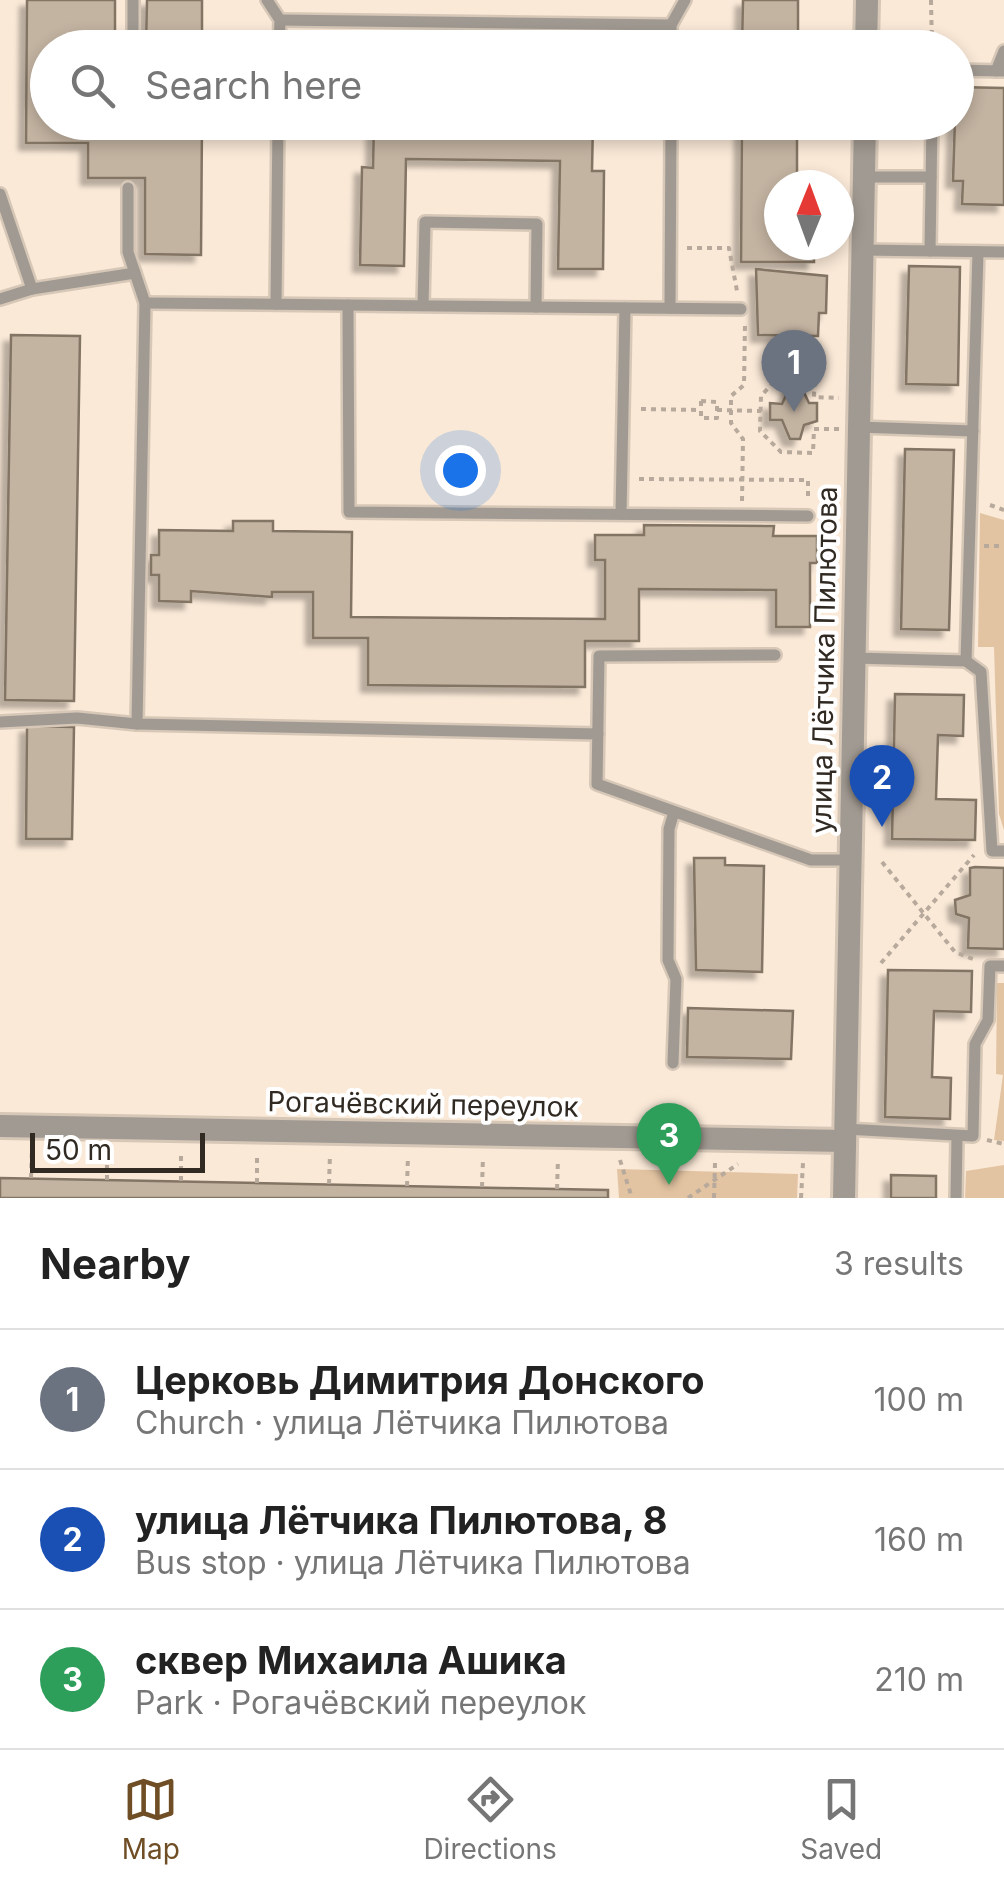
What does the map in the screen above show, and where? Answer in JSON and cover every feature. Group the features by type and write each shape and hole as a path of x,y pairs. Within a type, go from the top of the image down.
{"street":[{"path":"866,30 867,0"},
{"name":"улица Лётчика Пилютова","path":"844,1198 854,658 848,428 862,250 864,140"},
{"name":"Рогачёвский переулок","path":"0,1126 845,1136"}],"lane":[{"path":"133,0 133,30"},
{"path":"267,0 280,20 280,30"},
{"path":"671,30 685,0"},
{"path":"280,20 671,24"},
{"path":"974,70 1000,71 1004,51"},
{"path":"276,304 278,140"},
{"path":"670,308 671,140"},
{"path":"930,251 932,140"},
{"path":"864,177 931,177"},
{"path":"128,188 128,252 145,302 137,724"},
{"path":"0,194 32,289"},
{"path":"424,306 424,222 537,224 536,306"},
{"path":"862,250 1004,252"},
{"path":"966,661 978,252"},
{"path":"0,299 32,289 135,273"},
{"path":"145,302 741,309"},
{"path":"348,304 349,512 808,516"},
{"path":"621,514 624,308"},
{"path":"848,428 974,431"},
{"path":"775,655 599,656 597,784 811,860 850,860"},
{"path":"854,658 966,661 982,672 992,851 1004,851"},
{"path":"0,722 77,718 137,724 598,734"},
{"path":"673,1063 676,979 668,960 669,829 674,812"},
{"path":"845,1136 972,1136 975,1044 988,1020 990,966 1004,966"},
{"path":"956,1198 957,1136"}],"path":[{"path":"932,0 932,30"},
{"path":"670,248 729,248 745,319 744,385 731,396 731,423 742,439 742,516"},
{"path":"839,398 814,397 815,372 784,372 761,396 760,431 780,452 813,453 814,429 848,428"},
{"path":"623,408 701,410 701,418 717,418 717,410 761,412"},
{"path":"622,479 808,480 808,516"},
{"path":"880,963 975,854"},
{"path":"882,862 954,952 976,960"},
{"path":"31,1178 32,1144"},
{"path":"107,1180 108,1145"},
{"path":"181,1182 182,1147"},
{"path":"257,1149 257,1183"},
{"path":"330,1150 330,1184"},
{"path":"407,1186 408,1152"},
{"path":"482,1188 483,1153"},
{"path":"558,1155 558,1189"},
{"path":"714,1198 715,1158"},
{"path":"688,1198 745,1159"},
{"path":"801,1198 803,1160"},
{"path":"622,1168 632,1198"}],"shaded area":[{"path":"980,513 1004,520 1004,830 999,814 994,647 978,647"},
{"path":"997,983 1004,983 1004,1141 994,1140 1003,1075 996,1074"},
{"path":"1004,1165 1004,1198 965,1198 966,1171"},
{"path":"617,1169 798,1174 797,1198 619,1198"}],"building":[{"path":"27,0 115,0 115,30 30,30 30,140 202,140 201,255 145,254 145,178 88,178 88,143 26,143"},
{"path":"147,0 202,0 202,30 146,30"},
{"path":"743,0 798,0 798,30 742,30"},
{"path":"974,87 1004,88 1004,205 962,204 963,181 953,181 954,140 974,140"},
{"path":"374,140 593,140 592,171 604,171 603,269 558,269 560,161 406,159 404,266 360,265 362,167 373,168"},
{"path":"742,140 797,140 797,170 764,170 764,260 814,262 741,262"},
{"path":"909,266 960,267 958,385 906,384"},
{"path":"756,269 827,276 826,313 819,313 818,336 758,335"},
{"path":"11,335 80,336 74,701 5,700"},
{"path":"791,384 800,384 809,403 817,403 817,421 804,425 800,439 790,439 782,420 770,420 770,403 782,404"},
{"path":"905,449 954,450 949,630 901,629"},
{"path":"233,521 273,521 273,531 352,532 351,617 605,619 605,560 595,560 595,535 644,535 644,525 774,526 773,536 817,536 817,563 810,563 810,627 776,627 776,590 639,589 639,641 585,641 585,687 368,685 368,638 313,638 313,592 272,592 272,597 191,591 191,602 159,601 159,575 151,575 151,555 159,555 159,530 233,531"},
{"path":"895,694 964,695 963,736 938,735 936,799 976,800 975,840 892,839"},
{"path":"27,726 74,727 72,839 26,839"},
{"path":"694,858 725,858 725,865 764,866 762,972 696,970"},
{"path":"970,868 1004,868 1004,949 968,948 969,918 956,914 955,900 970,895"},
{"path":"888,970 972,971 971,1012 934,1011 932,1077 951,1078 950,1119 885,1117"},
{"path":"688,1008 793,1011 791,1059 687,1057"},
{"path":"891,1175 936,1176 936,1198 891,1198"},
{"path":"0,1178 608,1190 608,1198 0,1198"}],"place":[{"name":"Церковь Димитрия Донского","path":"794,412"},
{"name":"улица Лётчика Пилютова, 8","path":"882,827"},
{"name":"сквер Михаила Ашика","path":"669,1185"}]}
